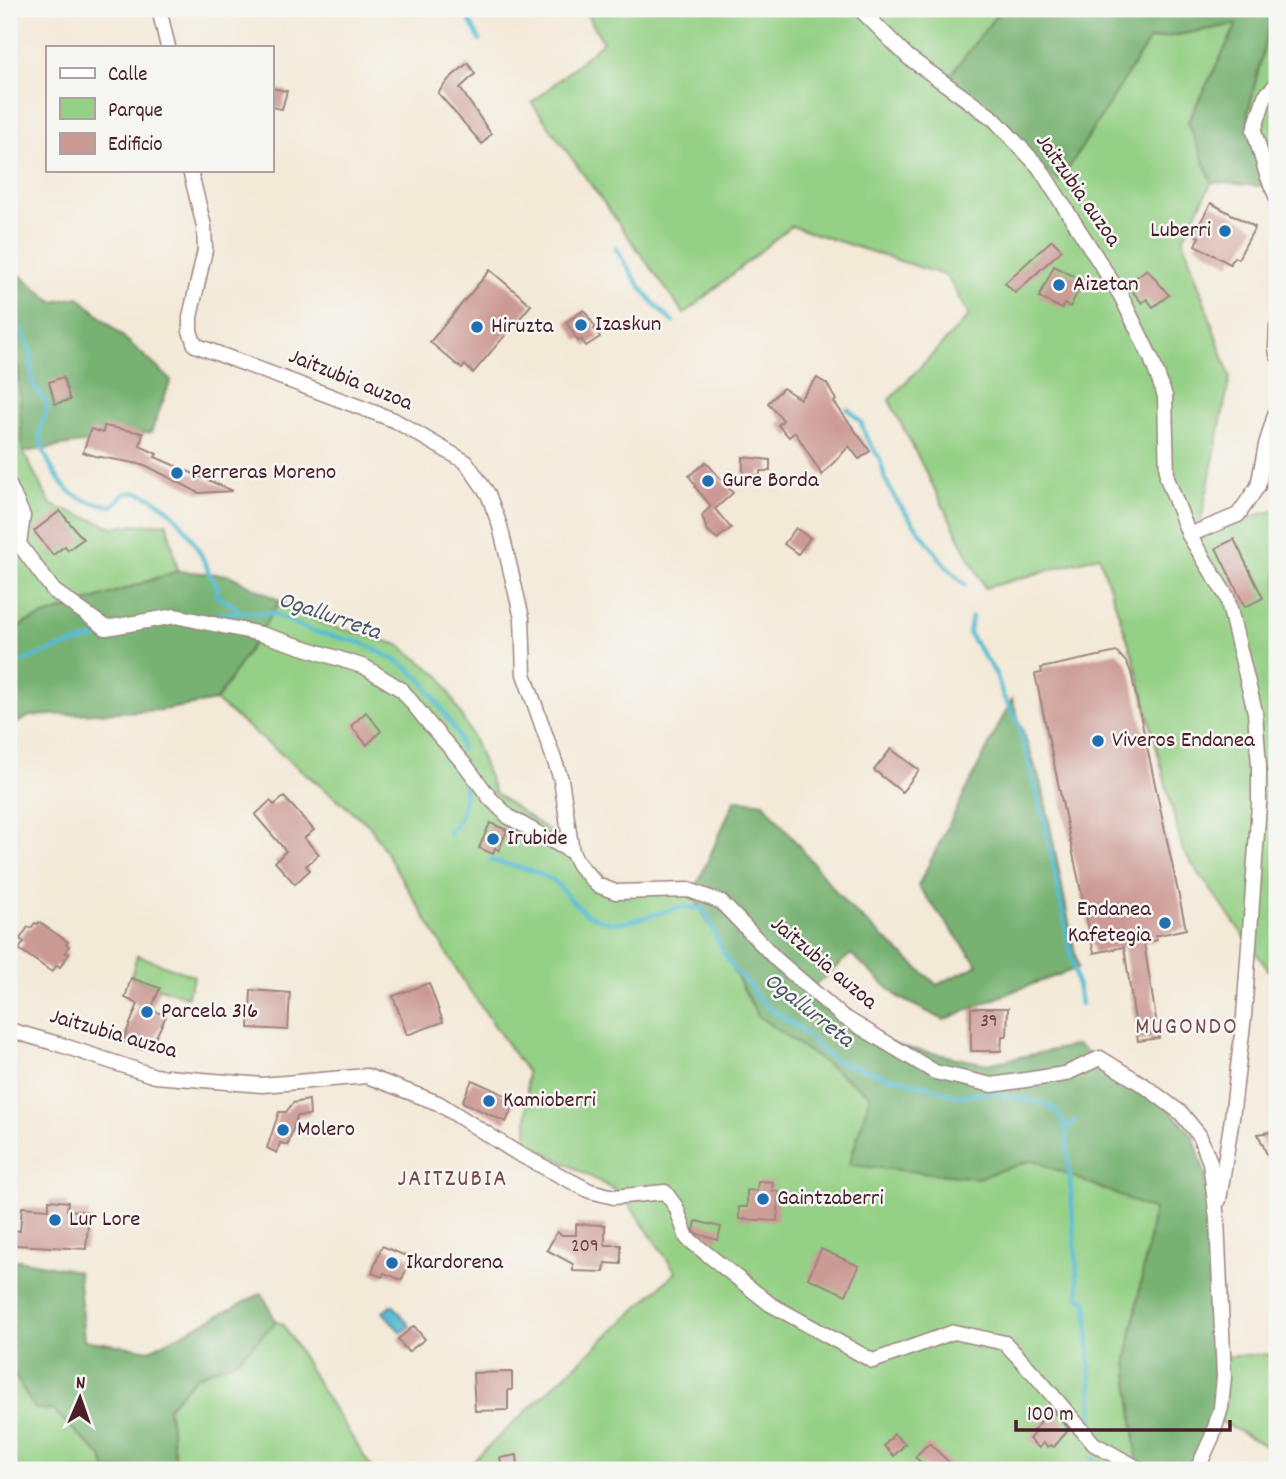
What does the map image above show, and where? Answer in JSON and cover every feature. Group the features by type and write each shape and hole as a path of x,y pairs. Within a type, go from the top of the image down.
{"street":[{"path":"159,9 168,46"},
{"name":"Jaitzubia auzoa","path":"860,9 908,57 994,119 1039,167 1121,296 1151,358 1165,396 1167,478 1189,535 1227,597 1255,712 1259,804 1244,1016 1217,1219"},
{"path":"1277,84 1265,96 1254,131 1277,198"},
{"name":"Jaitzubia auzoa","path":"190,172 204,226 205,250 190,317 190,331 195,345 394,420 466,462 488,494 500,526 522,618 524,674 561,779 572,852 579,865 597,885 616,892 688,890 721,902 778,960 842,1016 935,1072 992,1084 1065,1074 1100,1058 1170,1103 1191,1124 1199,1135 1210,1162 1217,1219 1224,1377 1221,1408 1197,1470"},
{"path":"1277,326 1277,355"},
{"path":"1189,535 1238,515 1258,486 1277,408"},
{"name":"Jaitzubia auzoa","path":"9,485 23,516 19,544 54,591 106,628 175,616 261,634 365,667 402,690 490,798 509,817 572,852"},
{"name":"Jaitzubia auzoa","path":"9,1030 155,1076 262,1085 367,1076 438,1103 517,1153 590,1191 614,1197 665,1192 676,1207 687,1238 770,1304 873,1361 954,1332 1005,1343 1094,1444 1142,1470"}],"green space":[{"path":"584,9 1001,9 943,85 1060,181 1149,40 1238,24 1188,121 1212,182 1183,239 1230,377 1199,530 1277,510 1277,982 1183,851 1133,656 1099,556 985,588 889,400 969,316 947,276 791,226 684,314 532,103 603,42"},
{"path":"1001,9 1273,9 1248,113 1270,187 1212,182 1188,122 1237,24 1149,40 1060,182 943,85"},
{"path":"1273,9 1277,9 1277,211 1248,113"},
{"path":"9,266 53,302 79,297 171,380 151,432 23,452 18,368 9,354"},
{"path":"9,354 18,367 23,452 51,505 113,527 167,523 178,571 27,622 9,633"},
{"path":"178,571 229,575 280,601 216,701 162,710 30,716 9,727 9,633 27,622"},
{"path":"280,601 322,623 399,645 441,677 474,740 495,793 559,838 618,889 693,894 758,1016 870,1095 977,1178 1033,1160 1155,1210 1127,1359 1138,1470 463,1470 676,1272 622,1194 527,1142 527,1072 466,985 370,826 216,701"},
{"path":"1012,699 1043,790 1078,968 944,1020 899,998 851,954 811,989 872,1041 987,1064 1077,1045 1162,1102 1193,1135 1206,1177 1217,1357 1215,1419 1191,1470 1138,1470 1127,1359 1154,1210 1033,1160 977,1178 849,1165 870,1095 758,1016 693,894 735,799 764,803 847,905 937,985 978,965 918,886"},
{"path":"137,955 194,976 187,997 131,978"},
{"path":"19,1260 78,1271 84,1340 150,1350 262,1293 276,1322 237,1360 197,1376 168,1407 179,1470 106,1470 102,1457 54,1411 34,1408 9,1365 9,1261"},
{"path":"276,1322 283,1324 373,1470 179,1470 167,1407 197,1376 237,1360"},
{"path":"1277,1354 1277,1452 1216,1419 1217,1357"},
{"path":"9,1365 34,1407 54,1411 102,1457 106,1470 9,1470"}],"water":[{"path":"393,1305 410,1326 401,1333 383,1312"}],"building":[{"path":"468,63 475,74 460,88 491,134 482,144 438,93 450,78"},
{"path":"273,88 287,91 282,109 273,107"},
{"name":"Luberri","path":"1211,203 1255,227 1238,259 1234,257 1230,264 1195,245 1199,237 1194,234"},
{"path":"1052,240 1062,250 1015,293 1005,283"},
{"name":"Aizetan","path":"1054,266 1083,281 1070,307 1064,304 1062,309 1039,297"},
{"path":"1147,269 1169,295 1153,307 1147,299 1142,303 1133,292 1136,289 1130,282"},
{"name":"Hiruzta","path":"490,270 531,305 473,373 465,365 462,369 430,342"},
{"name":"Izaskun","path":"584,310 600,337 586,346 581,339 578,341 566,322"},
{"path":"63,377 70,400 55,404 49,382"},
{"path":"817,378 827,384 836,400 834,402 870,451 859,459 849,446 822,475 795,432 789,437 778,425 783,420 768,403 783,388 800,399"},
{"path":"104,426 143,433 140,446 157,454 155,457 233,491 199,493 145,465 83,452 91,429 103,433"},
{"path":"1274,452 1277,452 1277,487 1268,485"},
{"path":"743,457 770,460 770,471 760,471 760,475 743,475"},
{"name":"Gure Borda","path":"706,462 733,493 715,509 731,528 717,539 707,530 702,515 711,506 689,476"},
{"path":"60,511 83,539 68,550 65,546 53,555 34,531"},
{"path":"796,528 810,538 798,554 784,544"},
{"path":"1234,539 1263,598 1245,607 1216,548"},
{"name":"Viveros Endanea","path":"1117,652 1131,672 1186,929 1155,936 1157,940 1144,943 1159,1038 1138,1041 1124,947 1094,953 1035,674 1042,673 1041,668"},
{"path":"366,712 381,731 367,745 351,726"},
{"path":"891,749 919,770 902,792 874,770"},
{"path":"284,797 314,830 304,838 319,854 306,866 310,870 295,884 275,862 286,851 255,815 270,801 274,805"},
{"name":"Irubide","path":"490,823 507,830 499,850 495,848 493,854 479,848"},
{"path":"39,922 68,942 66,944 69,946 65,952 69,954 60,967 57,965 52,972 19,949 24,942 20,939 28,927 31,928"},
{"name":"Parcela 316","path":"131,978 160,988 151,1009 166,1016 152,1045 145,1043 142,1050 123,1041 138,1004 125,998"},
{"path":"429,983 443,1022 407,1035 393,996"},
{"path":"251,990 290,993 288,1030 249,1028"},
{"path":"971,1008 1008,1008 1007,1036 1002,1036 1001,1051 971,1051"},
{"name":"Kamioberri","path":"472,1080 516,1100 506,1122 462,1102"},
{"name":"Molero","path":"309,1100 310,1115 297,1116 288,1145 280,1143 277,1153 267,1148 279,1112 286,1112 293,1103"},
{"path":"1277,1131 1277,1177 1258,1134"},
{"name":"Gaintzaberri","path":"758,1181 773,1182 772,1191 779,1191 777,1221 739,1219 739,1207 747,1207 747,1190 757,1191"},
{"name":"Lur Lore","path":"49,1200 68,1202 67,1210 89,1212 86,1249 9,1243 9,1229 20,1231 22,1207 49,1209"},
{"path":"696,1221 721,1227 718,1240 695,1232"},
{"path":"576,1224 605,1225 605,1245 621,1245 621,1264 605,1263 604,1272 573,1271 573,1264 547,1250 557,1232 562,1235 576,1235"},
{"name":"Ikardorena","path":"382,1246 411,1258 402,1280 384,1273 382,1277 372,1273"},
{"path":"821,1249 859,1266 846,1295 808,1278"},
{"path":"414,1326 425,1339 408,1352 398,1339"},
{"path":"512,1372 508,1410 475,1411 473,1373"},
{"path":"1051,1409 1069,1429 1054,1447 1043,1443 1039,1448 1029,1439"},
{"path":"894,1434 905,1444 894,1456 884,1446"},
{"path":"929,1443 957,1470 929,1470 915,1457"},
{"path":"517,1455 518,1466 502,1469 500,1458"}],"waterway":[{"name":"Ogallurreta","path":"463,9 480,40"},
{"name":"Ogallurreta","path":"616,248 641,288 673,322"},
{"name":"Ogallurreta","path":"9,314 26,339 32,361 33,384 47,406 40,432 43,448 55,474 66,488 82,499 113,506 124,494 136,493 162,504 180,521 194,542 218,587 216,596 240,612 273,613 311,631 363,643 404,665 422,680 440,706 458,735 461,749"},
{"name":"Ogallurreta","path":"848,409 861,422 866,437 880,459 885,479 896,500 946,566 965,585"},
{"path":"216,615 239,612"},
{"name":"Ogallurreta","path":"972,617 969,634 996,674 1003,696 1017,719 1046,827 1081,1004"},
{"path":"9,666 108,634"},
{"name":"Ogallurreta","path":"449,836 464,802 461,770"},
{"name":"Ogallurreta","path":"490,860 533,871 555,881 586,914 610,923 627,922 682,907 703,909 726,956 751,986 753,993 836,1061 956,1096 993,1093 1047,1104 1062,1118 1066,1129 1079,1297 1087,1302 1093,1427"},
{"name":"Ogallurreta","path":"1066,1129 1076,1121"},
{"name":"Ogallurreta","path":"1091,1470 1093,1458"}],"place":[{"name":"Luberri","path":"1225,231"},
{"name":"Aizetan","path":"1059,285"},
{"name":"Izaskun","path":"581,325"},
{"name":"Hiruzta","path":"477,327"},
{"name":"Perreras Moreno","path":"177,473"},
{"name":"Gure Borda","path":"708,481"},
{"name":"Viveros Endanea","path":"1098,741"},
{"name":"Irubide","path":"493,839"},
{"name":"Endanea Kafetegia","path":"1165,923"},
{"name":"Parcela 316","path":"147,1012"},
{"name":"Kamioberri","path":"489,1101"},
{"name":"Molero","path":"283,1130"},
{"name":"Gaintzaberri","path":"763,1199"},
{"name":"Lur Lore","path":"55,1220"},
{"name":"Ikardorena","path":"392,1263"}],"district":[{"name":"MUGONDO","path":"1187,1028"},
{"name":"JAITZUBIA","path":"453,1180"}]}
